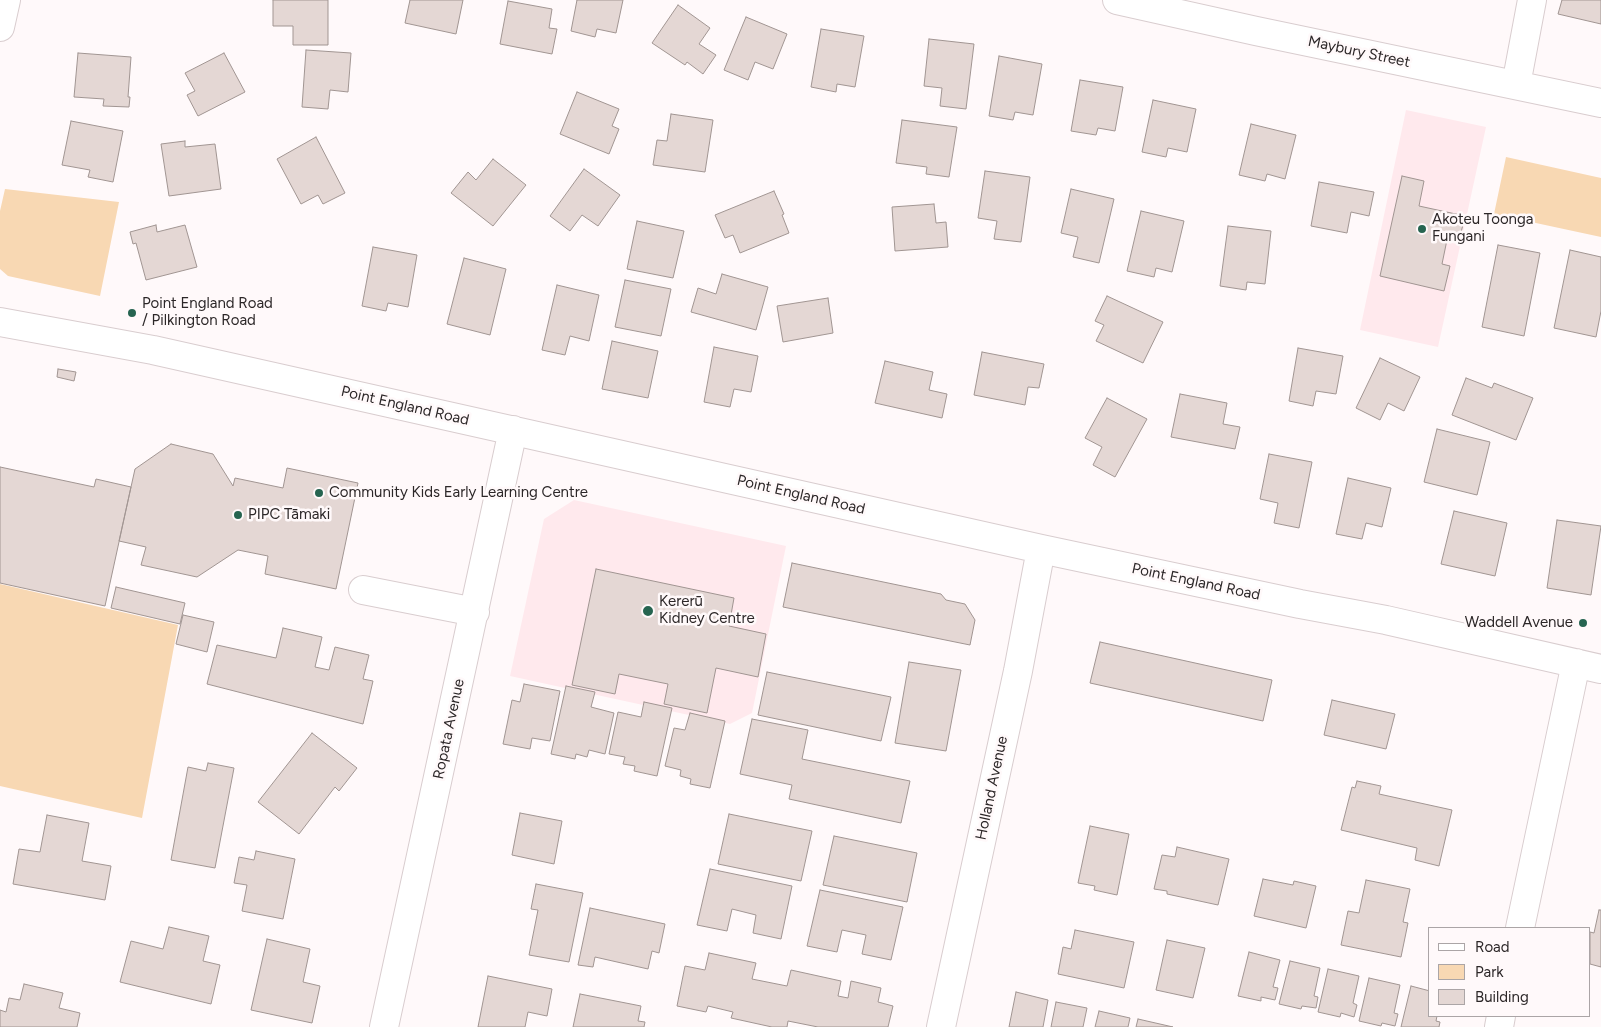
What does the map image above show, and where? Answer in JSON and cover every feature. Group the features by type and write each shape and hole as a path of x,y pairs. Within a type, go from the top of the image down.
{"street":[{"path":"0,27 6,0"},
{"name":"Maybury Street","path":"1117,0 1601,103"},
{"path":"1516,85 1532,0"},
{"name":"Point England Road","path":"0,322 153,350 1041,549 1300,604 1386,620 1589,666"},
{"name":"Ropata Avenue","path":"384,1027 513,430"},
{"name":"Holland Avenue","path":"941,1027 1018,671 1041,549"},
{"path":"363,590 475,612"},
{"path":"1520,927 1589,666"}],"shaded area":[{"name":"Akoteu Toonga Fungani","path":"1406,110 1486,127 1438,347 1360,330"},
{"name":"Kererū Kidney Centre","path":"574,500 786,546 752,713 730,724 510,676 544,519"}],"green space":[{"path":"1506,157 1601,178 1601,237 1494,214"},
{"path":"5,189 119,202 100,296 8,276 0,269 0,211"},
{"path":"0,584 178,625 142,818 0,786"}],"building":[{"path":"273,0 328,0 328,45 293,45 293,26 273,26"},
{"path":"410,0 463,0 456,34 405,23"},
{"path":"577,0 623,0 616,33 597,29 595,37 571,31"},
{"path":"1562,0 1601,0 1601,24 1558,14"},
{"path":"508,1 552,9 549,28 557,29 552,54 500,44"},
{"path":"678,5 710,28 699,44 716,55 703,74 687,62 685,65 652,43"},
{"path":"746,17 787,34 773,69 755,62 748,80 724,70"},
{"path":"821,29 864,36 855,87 837,84 836,92 811,87"},
{"path":"929,39 974,44 966,109 940,106 942,88 924,86"},
{"path":"306,50 351,53 348,92 330,90 328,109 302,107"},
{"path":"78,53 131,57 129,107 103,106 104,99 74,97"},
{"path":"224,53 245,92 198,116 187,95 195,91 185,73"},
{"path":"999,56 1042,64 1033,115 1015,112 1013,120 989,116"},
{"path":"1080,80 1123,87 1115,131 1098,128 1096,135 1071,131"},
{"path":"577,92 619,109 612,126 619,129 609,154 560,134"},
{"path":"1153,100 1196,109 1187,152 1168,148 1166,157 1142,152"},
{"path":"671,114 713,120 705,172 653,165 657,140 667,141"},
{"path":"902,120 957,127 949,177 926,174 927,167 896,163"},
{"path":"71,121 123,131 113,182 88,177 90,170 62,165"},
{"path":"1251,124 1296,135 1285,179 1267,174 1265,181 1239,175"},
{"path":"316,137 345,193 323,204 318,195 301,204 277,159"},
{"path":"185,141 185,147 215,144 221,189 169,196 161,144"},
{"path":"493,159 526,185 493,226 451,193 468,172 476,180"},
{"path":"584,169 620,195 598,226 582,215 570,231 550,216"},
{"path":"985,171 1030,177 1021,242 994,239 997,221 978,218"},
{"path":"1402,176 1424,181 1419,206 1465,216 1460,237 1448,235 1442,264 1450,266 1444,291 1380,276"},
{"path":"1319,182 1374,192 1369,216 1351,212 1347,233 1311,226"},
{"path":"1071,189 1114,199 1099,263 1073,257 1078,237 1061,233"},
{"path":"774,191 784,214 782,215 789,233 740,253 733,235 725,238 715,215"},
{"path":"934,204 936,223 946,222 948,247 895,251 892,207"},
{"path":"1141,211 1184,221 1172,272 1156,268 1154,277 1127,271"},
{"path":"637,221 684,231 673,278 627,269"},
{"path":"156,225 157,232 185,225 197,267 146,280 136,243 133,244 130,232"},
{"path":"1228,226 1271,231 1265,284 1247,282 1246,290 1220,286"},
{"path":"1498,245 1540,253 1524,336 1482,327"},
{"path":"373,247 417,255 408,307 388,303 386,311 362,306"},
{"path":"1570,250 1601,257 1601,311 1596,337 1554,328"},
{"path":"464,258 506,269 490,335 447,324"},
{"path":"722,274 768,287 756,330 691,312 698,288 716,294"},
{"path":"625,280 671,289 661,336 615,327"},
{"path":"557,285 599,295 589,341 570,336 565,355 542,350"},
{"path":"1107,296 1163,322 1143,363 1096,341 1104,325 1095,321"},
{"path":"828,298 833,333 783,342 777,306"},
{"path":"612,341 658,351 648,398 602,389"},
{"path":"714,347 758,356 751,392 734,389 730,407 704,402"},
{"path":"1298,348 1343,356 1336,394 1316,391 1313,406 1289,401"},
{"path":"982,352 1044,364 1039,388 1028,387 1025,405 974,395"},
{"path":"1380,358 1420,377 1404,411 1388,403 1380,420 1356,408"},
{"path":"885,361 933,372 929,390 947,394 942,418 875,403"},
{"path":"58,369 76,372 74,381 57,377"},
{"path":"1466,378 1492,388 1494,383 1533,398 1516,440 1452,415"},
{"path":"1180,394 1227,403 1223,424 1240,427 1235,449 1171,437"},
{"path":"1107,398 1147,419 1115,477 1093,465 1102,447 1085,438"},
{"path":"1437,429 1490,442 1477,495 1424,482"},
{"name":"PIPC Tāmaki","path":"171,444 213,454 233,486 235,478 283,488 287,468 358,483 336,589 265,574 268,556 238,550 197,577 141,565 146,547 119,541 135,469"},
{"path":"1269,454 1312,462 1299,528 1274,523 1278,503 1260,499"},
{"path":"0,467 94,487 96,479 131,487 105,606 0,583"},
{"path":"1348,478 1391,488 1382,527 1366,523 1362,539 1336,534"},
{"path":"1454,511 1507,523 1495,576 1441,564"},
{"path":"1557,520 1601,526 1591,595 1547,588"},
{"path":"792,563 941,594 946,600 965,604 975,620 970,645 783,607"},
{"path":"596,569 734,598 729,626 766,634 758,677 716,668 707,713 664,704 668,684 619,674 615,694 572,685"},
{"path":"116,587 185,603 180,624 111,608"},
{"path":"183,615 214,622 207,652 176,644"},
{"path":"283,628 322,637 315,667 329,670 335,647 369,655 363,679 373,681 363,724 207,684 217,645 276,658"},
{"path":"1100,642 1272,680 1263,721 1090,683"},
{"path":"909,662 961,670 946,751 895,743"},
{"path":"767,672 891,697 881,741 758,715"},
{"path":"524,684 560,691 550,741 532,738 530,749 503,744 512,700 520,702"},
{"path":"566,686 595,692 591,707 614,713 605,754 589,750 587,757 576,754 575,759 551,754"},
{"path":"1332,700 1395,714 1386,749 1324,735"},
{"path":"644,702 672,708 657,776 634,771 635,766 623,764 625,757 609,754 618,712 641,717"},
{"path":"690,713 725,721 710,788 690,784 691,779 680,776 681,770 665,766 674,728 685,730"},
{"path":"752,719 808,730 802,759 910,781 901,823 789,799 792,785 740,774"},
{"path":"312,733 357,768 339,791 335,787 299,834 258,802"},
{"path":"208,763 234,768 215,868 171,860 188,767 206,771"},
{"path":"1357,781 1381,786 1379,794 1452,810 1439,866 1415,860 1417,848 1341,830 1352,787 1355,788"},
{"path":"520,813 562,821 554,864 512,855"},
{"path":"729,814 812,831 801,881 718,864"},
{"path":"47,815 89,823 82,861 111,866 105,900 13,884 19,849 40,852"},
{"path":"1090,826 1129,834 1117,895 1094,890 1095,886 1078,883"},
{"path":"834,836 917,853 907,902 823,885"},
{"path":"1177,847 1229,859 1218,905 1167,894 1167,891 1154,889 1162,855 1175,857"},
{"path":"256,851 295,859 283,919 242,911 247,885 234,883 239,857 254,860"},
{"path":"710,869 792,886 781,939 753,933 756,915 732,909 727,931 697,925"},
{"path":"1263,879 1293,885 1294,881 1316,886 1306,928 1254,916"},
{"path":"1366,880 1410,889 1403,922 1408,923 1401,957 1341,945 1348,911 1359,913"},
{"path":"536,884 583,893 569,962 529,955 538,910 531,909"},
{"path":"820,890 903,907 891,960 862,954 866,935 842,930 837,952 807,946"},
{"path":"590,908 665,924 659,953 652,951 648,969 595,957 593,967 578,965"},
{"path":"1599,910 1601,910 1601,967 1591,964 1591,932 1594,933"},
{"path":"169,927 209,936 203,961 220,965 211,1004 120,982 131,941 163,949"},
{"path":"1075,930 1134,942 1124,988 1058,974 1063,947 1071,949"},
{"path":"267,939 310,949 303,982 320,986 312,1023 251,1010"},
{"path":"1167,940 1205,948 1193,998 1156,990"},
{"path":"1249,952 1280,960 1273,987 1278,988 1275,1000 1261,997 1261,1001 1238,996"},
{"path":"709,953 756,963 752,979 787,986 791,970 841,981 838,996 848,998 851,981 881,988 878,1002 893,1006 888,1027 818,1027 788,1021 787,1027 772,1027 731,1018 733,1012 708,1006 706,1012 677,1006 685,966 705,970"},
{"path":"1290,961 1320,968 1314,996 1318,997 1316,1008 1302,1006 1301,1009 1279,1004"},
{"path":"1328,969 1359,976 1353,1003 1357,1005 1354,1017 1341,1013 1340,1017 1318,1012"},
{"path":"488,976 552,989 547,1016 528,1012 525,1027 478,1027"},
{"path":"1369,978 1400,985 1394,1013 1398,1014 1395,1026 1382,1023 1381,1026 1359,1021"},
{"path":"24,984 63,993 59,1008 80,1013 77,1027 0,1027 0,1010 6,1012 9,998 20,1000"},
{"path":"1411,986 1428,990 1428,1017 1437,1017 1436,1021 1440,1022 1439,1027 1401,1027"},
{"path":"1016,992 1048,1000 1043,1027 1009,1027"},
{"path":"580,994 641,1006 638,1021 645,1022 644,1027 573,1027"},
{"path":"1056,1002 1087,1008 1083,1027 1051,1027"},
{"path":"1099,1011 1130,1018 1128,1027 1095,1027"},
{"path":"1138,1019 1173,1027 1136,1027"}],"place":[{"name":"Akoteu Toonga Fungani","path":"1422,229"},
{"name":"Point England Road / Pilkington Road","path":"132,313"},
{"name":"Community Kids Early Learning Centre","path":"319,493"},
{"name":"PIPC Tāmaki","path":"238,515"},
{"name":"Kererū Kidney Centre","path":"648,611"},
{"name":"Waddell Avenue","path":"1583,623"}]}
